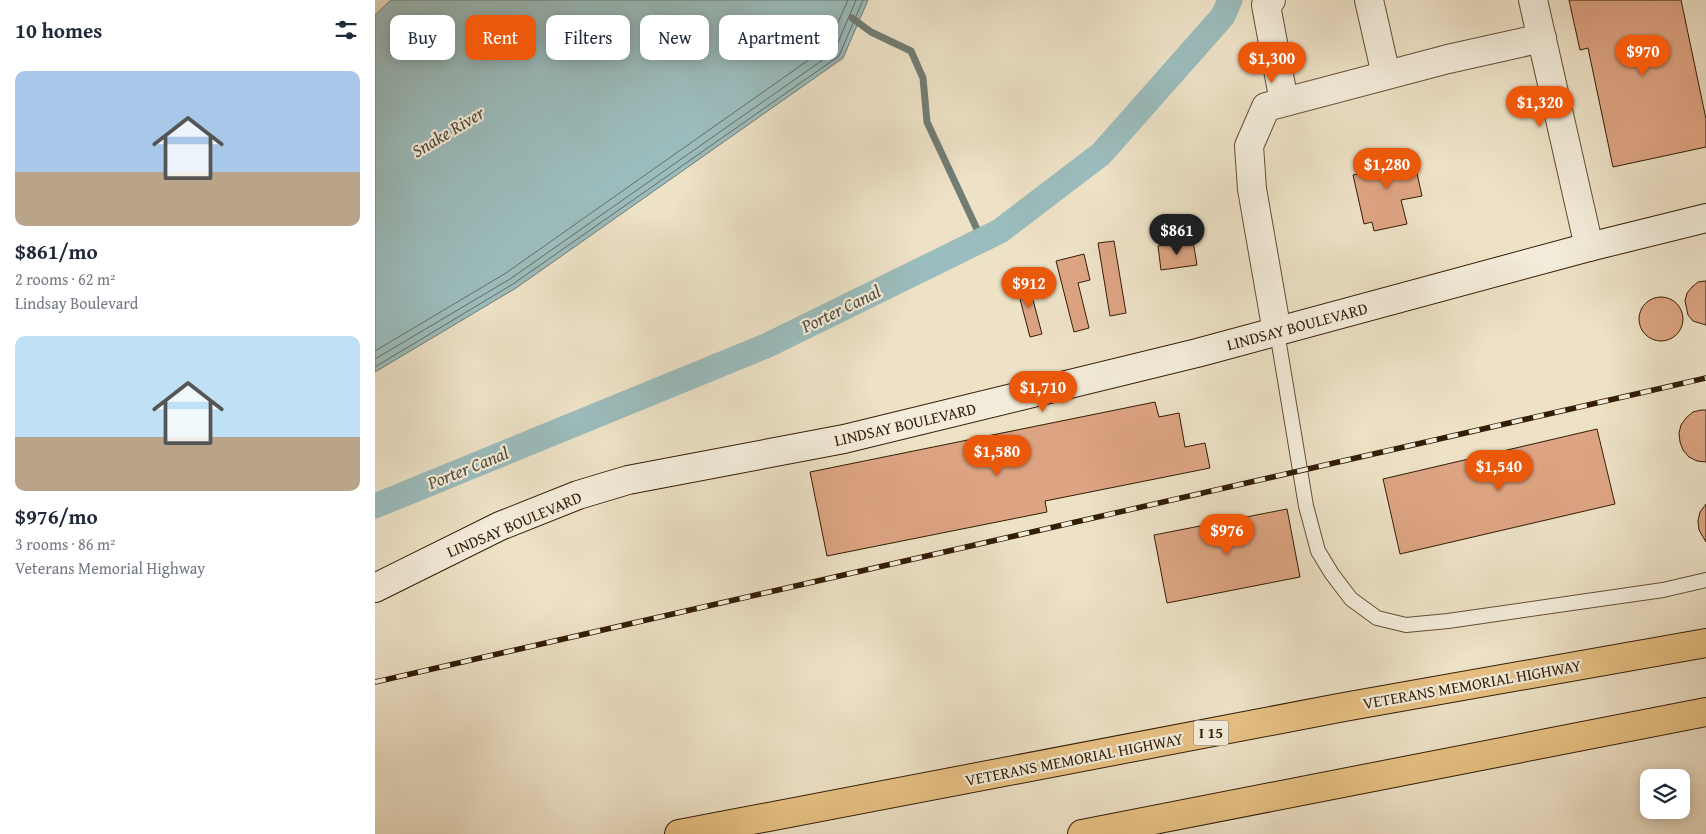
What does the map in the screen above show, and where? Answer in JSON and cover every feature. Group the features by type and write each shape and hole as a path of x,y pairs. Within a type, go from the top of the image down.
{"highway":[{"name":"VETERANS MEMORIAL HIGHWAY","path":"679,834 1345,707 1706,643"},
{"path":"1082,834 1706,712"}],"street":[{"path":"1271,0 1266,5 1284,102"},
{"path":"1369,0 1386,75"},
{"path":"1533,0 1589,247"},
{"path":"1277,332 1252,188 1249,146 1266,107 1386,75 1542,38"},
{"name":"LINDSAY BOULEVARD","path":"375,588 500,526 578,495 627,480 844,439 1177,358 1589,247 1706,218"}],"lane":[{"path":"1277,332 1306,506 1318,551 1351,599 1377,618 1406,625 1448,621 1663,590 1706,580"}],"water":[{"name":"Snake River","path":"391,0 868,0 843,58 516,288 375,372 375,15"}],"building":[{"path":"1569,0 1681,0 1706,119 1706,147 1613,167 1588,48 1580,50"},
{"path":"1406,150 1409,165 1415,164 1422,196 1401,200 1407,224 1374,231 1372,222 1364,224 1353,175 1376,170 1373,158"},
{"path":"1114,241 1126,313 1110,316 1098,243"},
{"path":"1193,241 1197,265 1161,270 1158,246"},
{"path":"1084,254 1090,280 1078,283 1089,328 1074,332 1056,261"},
{"path":"1028,281 1042,334 1030,337 1016,284"},
{"path":"1706,281 1706,325 1693,321 1688,315 1685,301 1687,293 1692,287 1698,282"},
{"path":"1665,297 1677,303 1682,310 1682,328 1677,335 1670,340 1657,341 1645,335 1640,328 1639,315 1645,303 1652,298"},
{"path":"1155,402 1159,417 1179,413 1185,447 1205,443 1210,468 1045,501 1047,512 827,556 810,472"},
{"path":"1706,410 1706,462 1697,461 1689,457 1683,450 1679,433 1681,425 1686,418 1693,412"},
{"path":"1597,429 1615,504 1400,554 1383,479"},
{"path":"1706,504 1706,542 1699,530 1698,521 1700,512"},
{"path":"1287,509 1300,577 1167,603 1154,535"}],"waterway":[{"name":"Porter Canal","path":"375,506 768,345 1000,231 1101,154 1223,16 1230,0"},
{"path":"852,18 871,32 911,51 923,78 927,122 982,240"}],"railway":[{"path":"375,682 1706,378"}]}
